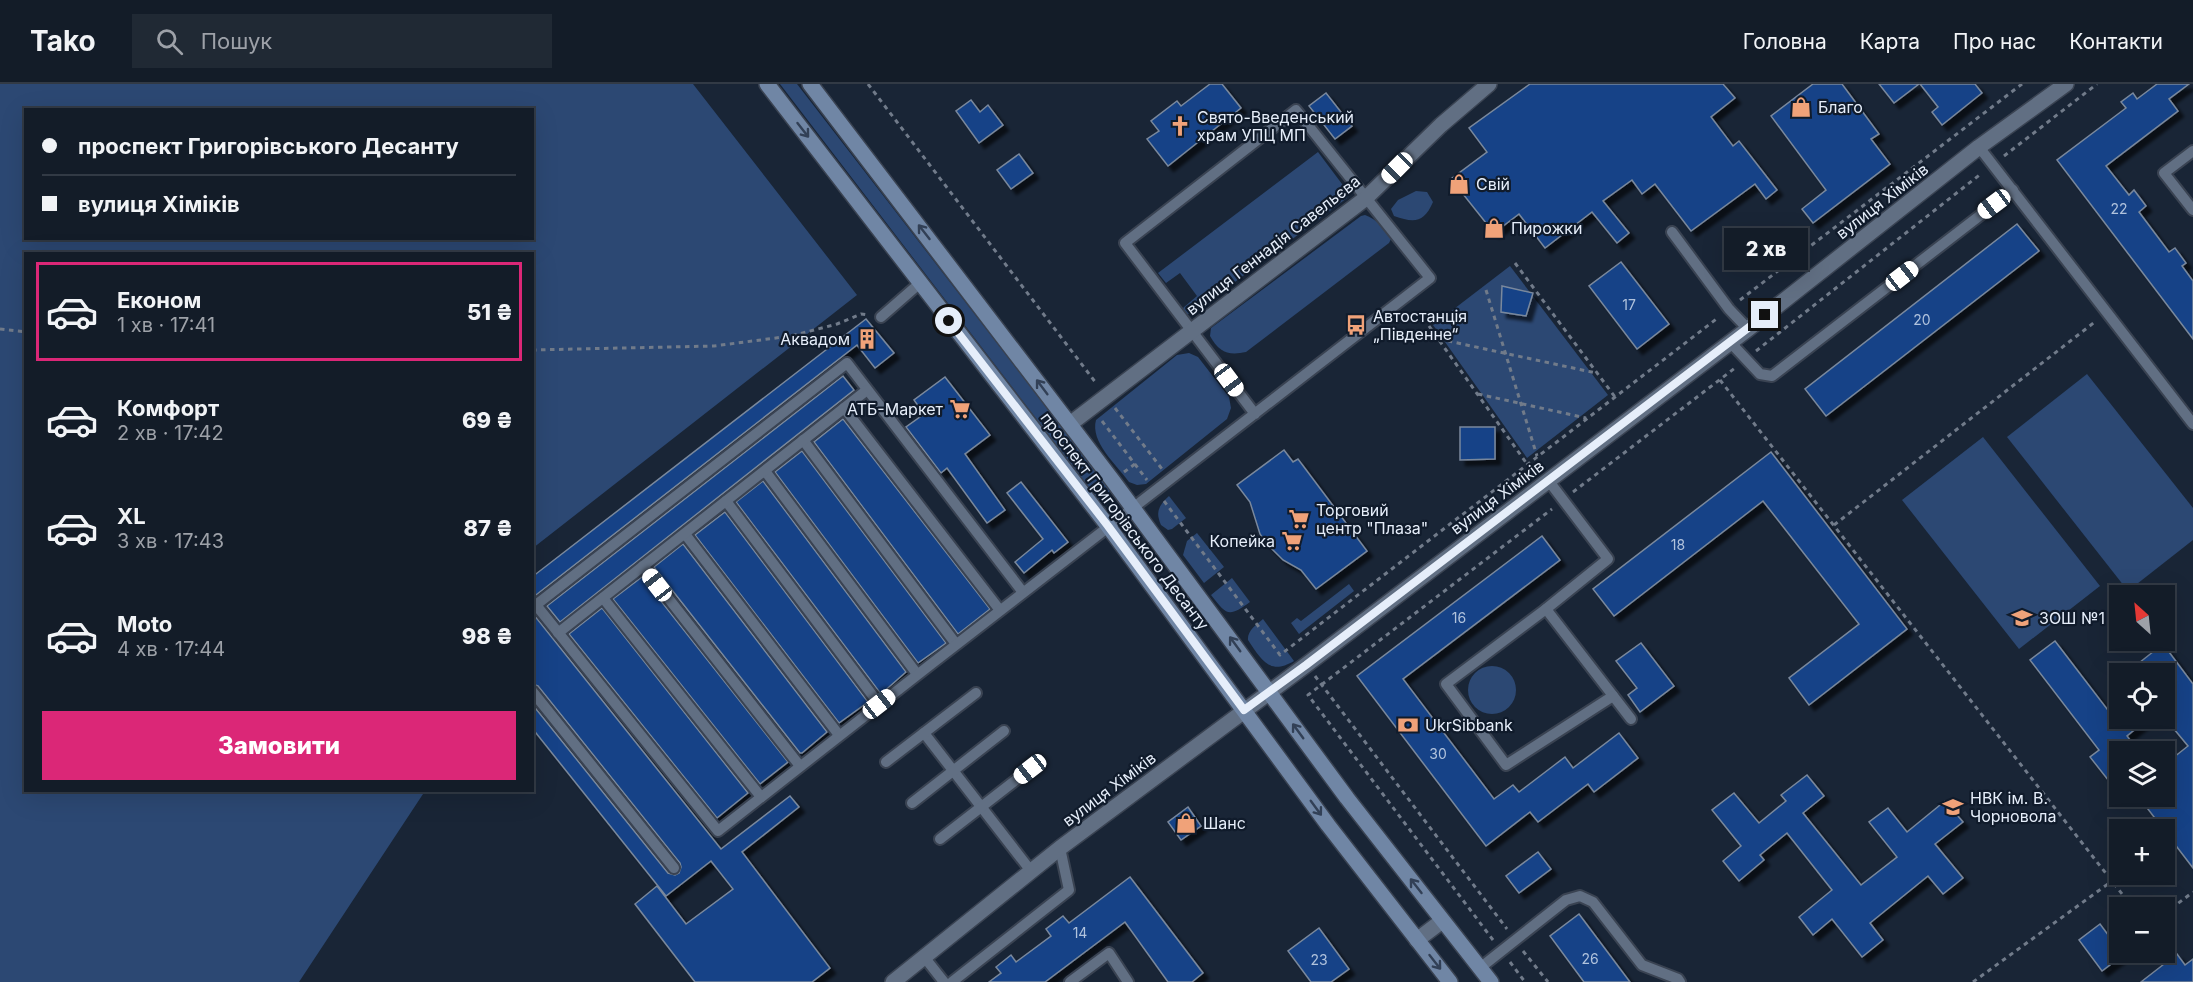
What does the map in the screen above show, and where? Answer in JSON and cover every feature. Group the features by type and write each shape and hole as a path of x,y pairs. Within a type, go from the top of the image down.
{"street":[{"name":"проспект Григорівського Десанту","path":"767,84 1108,526 1328,825 1450,982"},
{"name":"проспект Григорівського Десанту","path":"810,84 1070,424 1347,798 1491,982"},
{"name":"вулиця Геннадія Савельєва","path":"1070,424 1366,198 1441,125 1489,84"},
{"name":"вулиця Хіміків","path":"893,982 1060,848 1306,665 1748,329 1979,147 2066,84"},
{"path":"1417,940 1443,921"}],"lane":[{"path":"1022,591 847,363 534,607 558,633 717,831 1022,591 1133,508 1255,414 1430,278 1296,110 1125,243 1255,414"},
{"path":"1979,147 2193,424"},
{"path":"2193,151 2164,173 2193,210"},
{"path":"1730,342 1760,374 1772,376 2013,190"},
{"path":"1671,232 1729,309 1748,329"},
{"path":"881,317 920,283"},
{"path":"558,633 867,390"},
{"path":"844,408 999,609"},
{"path":"803,441 956,644"},
{"path":"765,471 917,674"},
{"path":"1548,480 1608,559 1446,684 1506,765 1613,696"},
{"path":"726,501 879,704"},
{"path":"685,534 839,735"},
{"path":"643,566 801,766"},
{"path":"603,598 761,797"},
{"path":"1546,609 1630,719"},
{"path":"534,693 674,868"},
{"path":"886,762 976,693"},
{"path":"912,803 1004,731"},
{"path":"924,733 1030,871"},
{"path":"940,839 1030,769"},
{"path":"952,982 1069,890 1060,848"},
{"path":"1480,968 1566,900 1580,896 1593,902 1642,965 1678,979 1680,982"},
{"path":"1070,982 1109,953 1128,982"},
{"path":"924,957 944,982"}],"path":[{"path":"868,84 1170,479"},
{"path":"1091,407 1280,655 2022,84"},
{"path":"1526,982 1308,695 1720,380 2097,84"},
{"path":"1515,263 1615,397"},
{"path":"1486,290 1538,456"},
{"path":"1834,525 2106,313"},
{"path":"534,350 714,346 791,336 837,324 861,314 881,317"},
{"path":"1429,326 1527,464"},
{"path":"0,329 24,332"},
{"path":"1438,338 1596,373"},
{"path":"1720,380 2109,877"},
{"path":"1476,393 1587,418"},
{"path":"1306,665 1548,982"},
{"path":"1973,982 2109,883"},
{"path":"2115,885 2124,897"},
{"path":"2175,906 2193,892"}],"shaded area":[{"path":"0,84 693,84 857,295 534,547 534,252 24,252 24,792 424,792 299,982 0,982"},
{"path":"780,84 797,84 1109,488 1110,497 1106,501 1097,498"},
{"path":"1318,152 1348,192 1347,198 1192,314 1187,314 1183,308 1197,296 1180,273 1166,283 1158,273"},
{"path":"1416,191 1427,192 1433,202 1426,214 1418,220 1407,220 1394,216 1391,209 1398,200"},
{"path":"1365,215 1383,228 1391,239 1389,243 1246,352 1229,353 1217,346 1210,336 1211,328"},
{"path":"1510,266 1608,395 1527,458 1433,325"},
{"path":"1189,353 1198,357 1229,397 1231,408 1227,419 1146,484 1137,485 1129,482 1100,445 1095,428 1096,420 1177,355"},
{"path":"2087,374 2193,508 2193,540 2136,585 2123,585 2007,437"},
{"path":"1983,437 2100,586 2019,649 1902,500"},
{"path":"1169,496 1186,518 1168,530 1161,525 1158,512"},
{"path":"1197,533 1224,567 1204,583 1183,555 1187,541"},
{"path":"1232,578 1250,602 1237,610 1228,612 1211,595"},
{"path":"1349,584 1354,591 1299,634 1291,623 1297,618 1301,621"},
{"path":"1263,619 1294,661 1278,667 1272,666 1257,653 1248,637 1252,628"},
{"path":"1487,666 1497,666 1509,673 1516,685 1516,695 1509,707 1497,714 1487,714 1472,703 1468,695 1468,685 1479,670"}],"building":[{"name":"Свято-Введенський храм УПЦ МП","path":"1210,84 1222,84 1241,108 1168,166 1147,139 1159,131 1151,121 1177,101 1181,106"},
{"path":"1530,84 1723,84 1735,98 1711,117 1733,146 1739,141 1777,190 1766,199 1755,184 1691,231 1655,184 1642,194 1632,180 1603,201 1629,233 1617,243 1592,212 1545,248 1519,214 1494,233 1451,179 1487,152 1469,128"},
{"path":"1813,84 1842,84 1879,134 1871,139 1890,164 1813,223 1802,209 1826,190 1771,116"},
{"path":"1879,84 1919,84 1894,103"},
{"path":"1920,84 1975,84 1982,93 1942,125 1932,112 1938,107"},
{"path":"2157,84 2189,84 2169,99 2178,111 2106,166 2129,195 2134,190 2146,206 2139,212 2169,252 2175,248 2186,263 2182,266 2193,281 2193,339 2057,160 2126,108 2121,102 2133,93 2137,99"},
{"path":"1326,93 1352,126 1335,139 1309,106"},
{"path":"971,100 980,112 988,105 1003,125 979,143 956,111"},
{"path":"1019,154 1033,173 1011,189 997,170"},
{"path":"2017,224 2039,251 1826,416 1805,389"},
{"path":"1621,262 1669,324 1637,349 1589,286"},
{"path":"1502,286 1533,293 1526,316 1501,312"},
{"path":"866,319 894,353 875,368 857,345 534,596 534,575"},
{"path":"843,376 854,390 560,622 547,606"},
{"path":"945,377 990,435 965,454 1005,510 987,523 947,468 941,473 906,427 924,414 914,400"},
{"path":"843,419 990,609 958,634 814,442"},
{"path":"1460,427 1495,427 1495,459 1460,460"},
{"name":"Торговий центр \"Плаза\"","path":"1284,450 1293,462 1298,459 1367,551 1316,589 1301,570 1283,560 1266,543 1260,534 1250,502 1237,485"},
{"path":"802,451 946,643 918,663 775,472"},
{"path":"1771,452 1907,629 1809,705 1789,678 1859,624 1763,501 1614,616 1593,589"},
{"path":"763,481 906,672 881,694 736,502"},
{"path":"1021,482 1068,542 1054,553 1052,550 1024,573 1015,562 1043,539 1007,493"},
{"path":"725,512 868,702 839,723 695,535"},
{"path":"1542,536 1560,560 1403,679 1494,799 1513,785 1519,792 1565,757 1573,768 1619,733 1638,758 1594,792 1588,784 1538,822 1530,812 1486,846 1357,676"},
{"path":"683,544 827,732 802,753 654,567"},
{"path":"642,577 788,762 760,784 613,599"},
{"path":"602,608 748,793 717,818 569,634"},
{"path":"534,615 721,849 790,796 799,807 742,852 830,968 812,982 695,982 635,904 657,886 686,924 733,889 711,861 666,896 534,731 534,706 668,873 675,875 679,873 680,863 538,686 534,685"},
{"path":"2055,641 2107,709 2109,707 2109,729 2136,729 2127,736 2131,741 2109,741 2109,781 2090,757 2099,750 2030,660"},
{"path":"1641,643 1674,686 1640,712 1628,695 1637,688 1616,661"},
{"path":"2154,651 2168,651 2193,684 2193,868 2175,844 2175,819 2156,819 2146,807 2175,807 2175,756 2188,746 2174,729 2175,663 2139,663"},
{"path":"1807,775 1824,796 1803,813 1861,885 1897,857 1869,822 1888,808 1907,832 1945,801 1963,822 1935,844 1963,878 1943,894 1928,876 1870,923 1883,940 1862,957 1832,919 1813,935 1799,917 1832,890 1787,833 1760,855 1764,860 1739,881 1723,861 1741,846 1712,810 1734,793 1759,823 1786,801 1781,795"},
{"path":"1188,807 1201,826 1181,840 1168,822"},
{"path":"1538,852 1551,869 1519,893 1506,876"},
{"path":"1130,877 1203,973 1192,982 1168,982 1125,922 1045,982 989,982 1001,973 996,967 1011,955 1016,962 1051,936 1046,929 1063,916 1069,923"},
{"path":"1579,914 1630,982 1584,982 1550,936"},
{"path":"2100,924 2109,936 2109,963 2112,963 2102,971 2079,940"},
{"path":"1319,928 1349,969 1331,982 1311,982 1288,951"},
{"path":"2177,954 2185,965 2193,959 2193,982 2141,982 2165,963 2175,963"}],"place":[{"name":"Благо","path":"1801,107"},
{"name":"Свято-Введенський храм УПЦ МП","path":"1180,126"},
{"name":"Свій","path":"1459,184"},
{"name":"Пирожки","path":"1494,228"},
{"name":"Автостанція „Південне“","path":"1356,325"},
{"name":"Аквадом","path":"867,339"},
{"name":"АТБ-Маркет","path":"960,409"},
{"name":"Торговий центр \"Плаза\"","path":"1299,519"},
{"name":"Копейка","path":"1292,541"},
{"name":"ЗОШ №1","path":"2022,618"},
{"name":"UkrSibbank","path":"1408,725"},
{"name":"НВК ім. В. Чорновола","path":"1953,807"},
{"name":"Шанс","path":"1186,823"}],"route":[{"path":"949,321 1108,526 1244,710 1765,315"}]}
